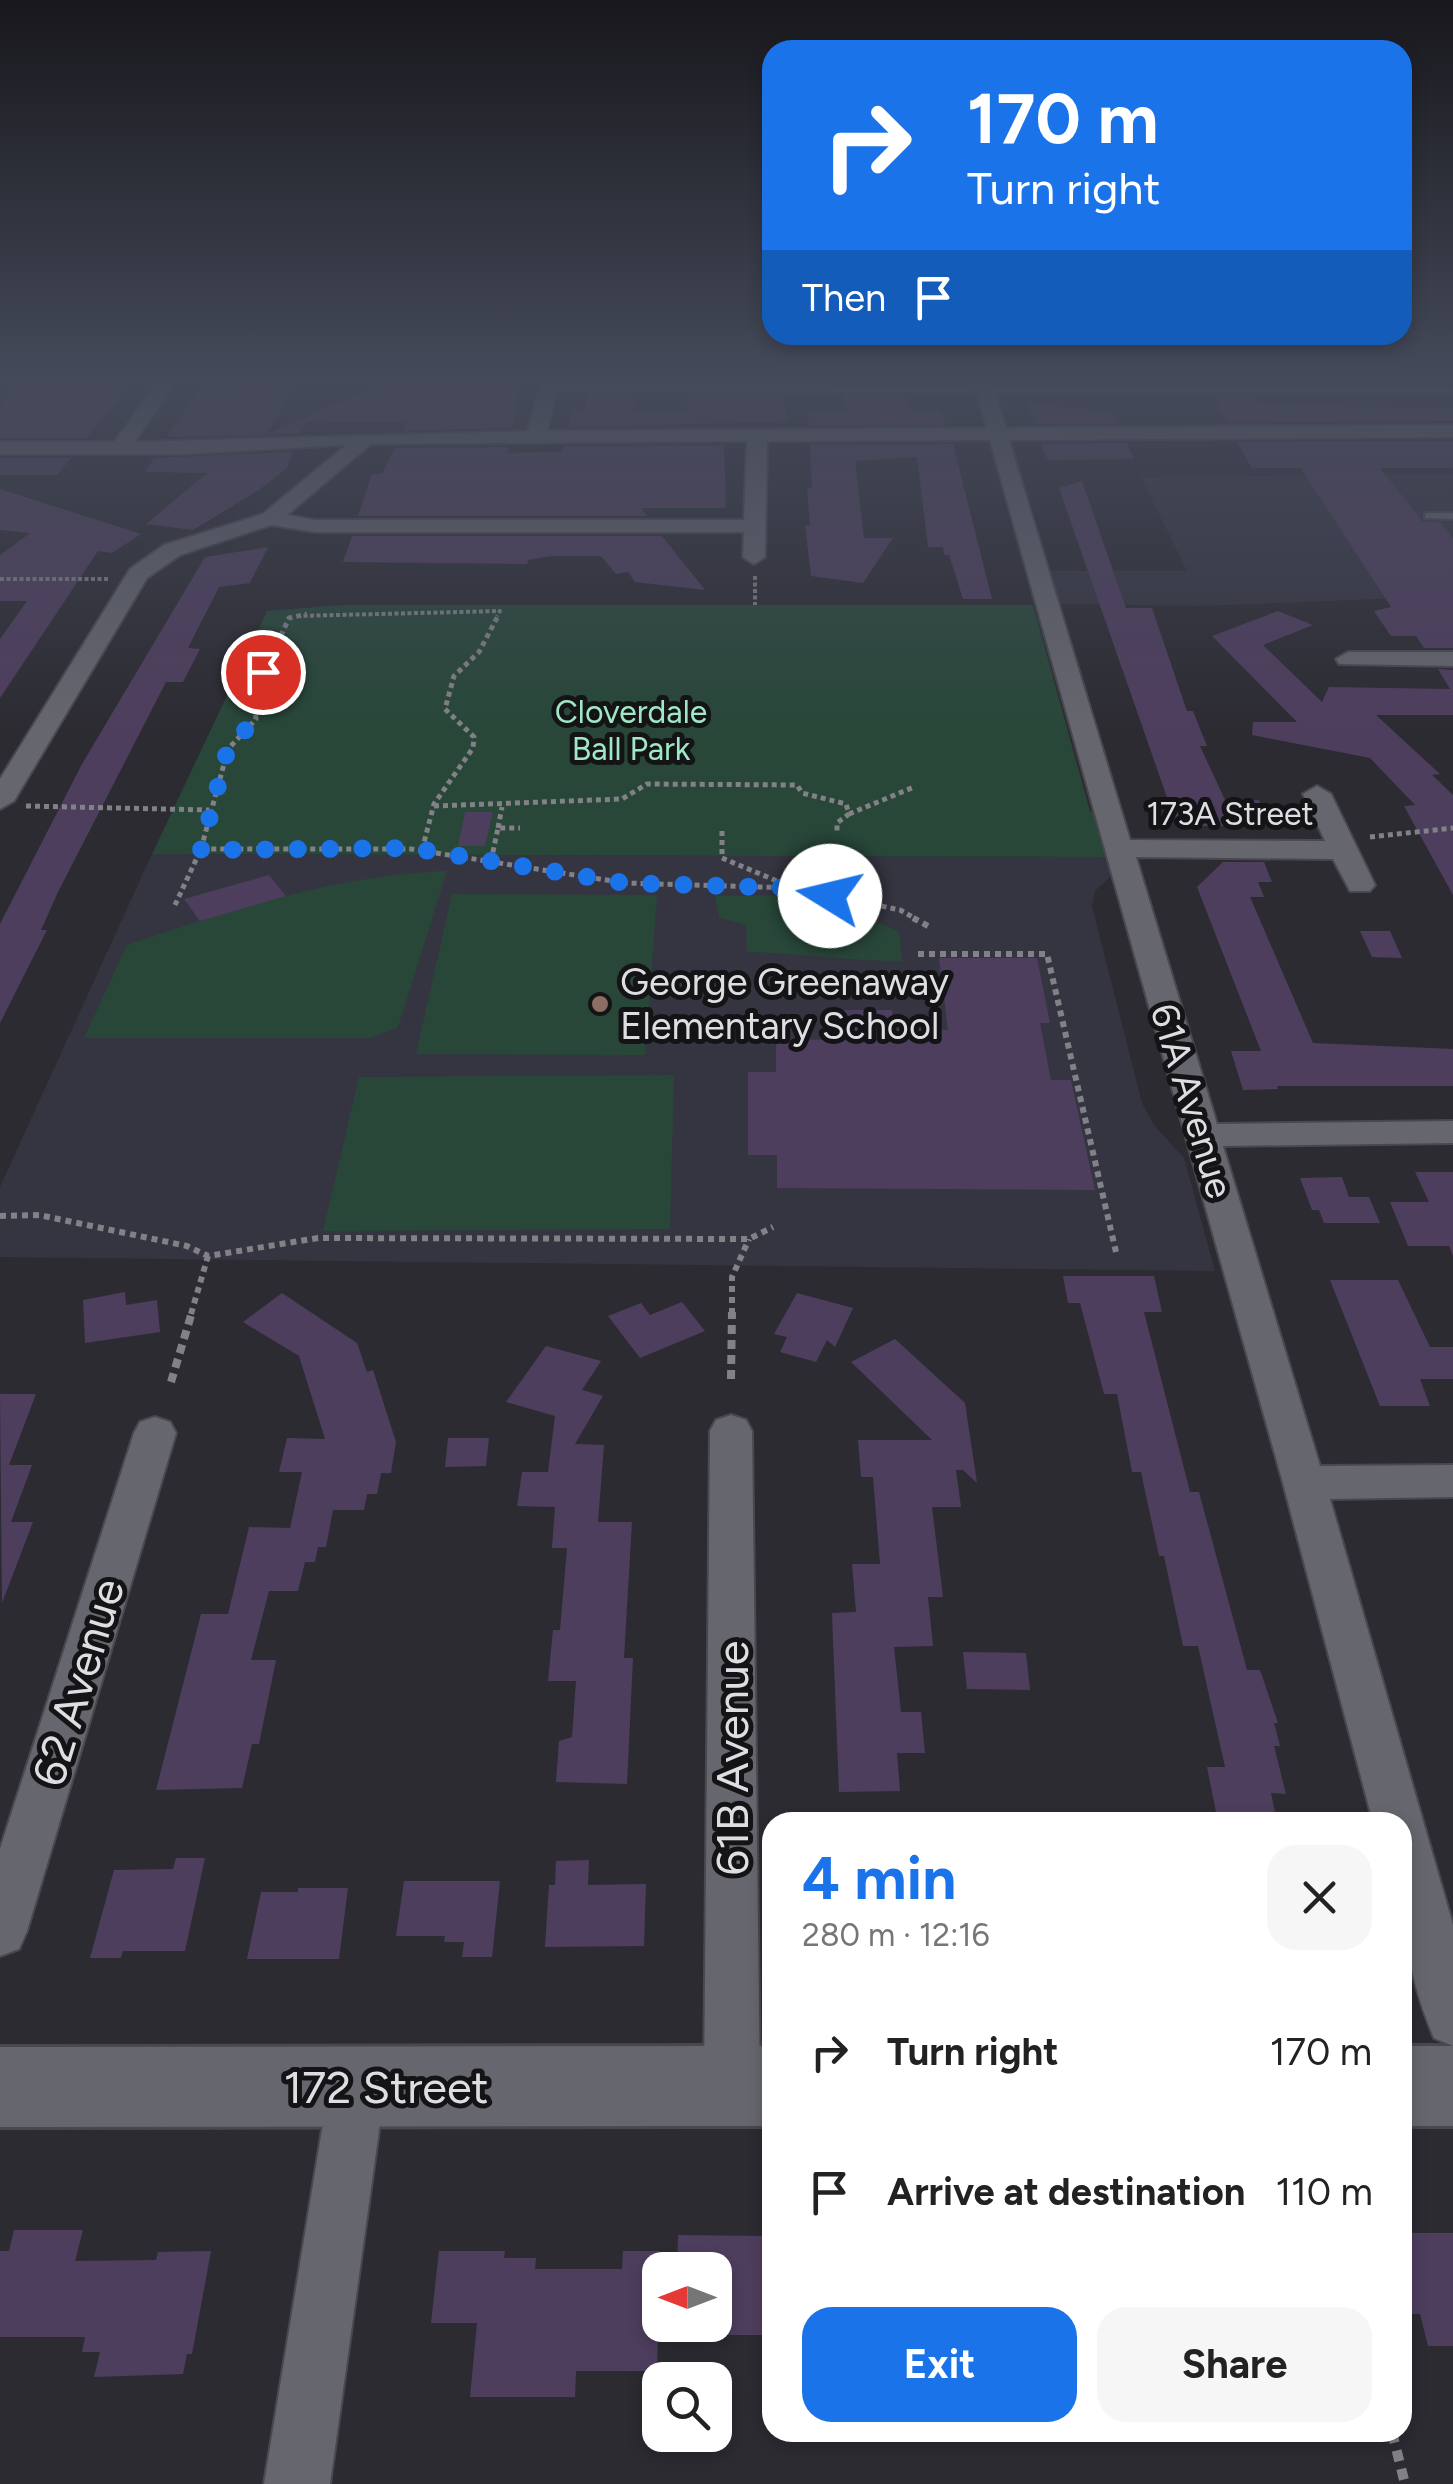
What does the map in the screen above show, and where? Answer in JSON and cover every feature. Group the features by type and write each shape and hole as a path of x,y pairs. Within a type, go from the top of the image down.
{"street":[{"path":"10,803 138,574 172,550 270,518 296,496"},
{"path":"754,556 756,496"},
{"name":"61A Avenue","path":"1016,496 1304,1483 1395,1812"},
{"path":"270,518 315,526 756,526"},
{"path":"1348,660 1453,658"},
{"name":"173A Street","path":"1317,794 1346,844 1360,886"},
{"name":"173A Street","path":"1119,848 1346,844"},
{"path":"1203,1135 1453,1132"},
{"name":"61B Avenue","path":"731,1431 752,2086"},
{"name":"62 Avenue","path":"0,1931 156,1433"},
{"path":"1304,1483 1453,1480"},
{"path":"1412,1873 1453,2020"},
{"name":"172 Street","path":"0,2087 752,2086"},
{"path":"1412,2086 1453,2086"},
{"path":"297,2484 357,2087"}],"lane":[{"path":"1428,516 1453,516"}],"path":[{"path":"0,579 114,579"},
{"path":"175,905 209,832 210,810 228,748 256,719 253,697 289,618 309,613 500,611 479,652 452,680 445,709 474,737 474,747 464,770 434,806 422,850"},
{"path":"434,806 627,798 647,784 797,785 802,793 846,804 850,814"},
{"path":"837,832 837,823 850,814 914,787"},
{"path":"10,803 210,810"},
{"path":"491,861 502,806"},
{"path":"498,828 520,828"},
{"path":"1346,844 1453,828"},
{"path":"722,831 722,856 726,860 794,888"},
{"path":"201,850 422,850 625,883 794,888 900,910 928,926"},
{"path":"918,954 1047,954 1116,1252"},
{"path":"0,1216 39,1216 188,1246 208,1256 318,1238 748,1239 773,1226"},
{"path":"731,1379 732,1276 748,1239"},
{"path":"171,1382 208,1256"},
{"path":"1394,2442 1404,2484"}],"shaded area":[{"path":"1150,496 1453,496 1453,596 1200,606 1059,604 1049,571 1187,571"},
{"name":"George Greenaway Elementary School","path":"152,854 1110,857 1112,875 1095,891 1092,906 1142,1103 1154,1125 1184,1158 1215,1271 0,1257 0,1187"}],"green space":[{"name":"Cloverdale Ball Park","path":"341,605 1033,605 1090,811 1098,817 1110,857 152,854 267,611"},
{"path":"447,871 398,1027 371,1038 84,1038 127,945 245,907 324,887"},
{"path":"452,894 657,895 645,1055 416,1054"},
{"path":"791,895 814,907 835,907 850,924 882,924 899,932 902,961 747,952 746,925 719,918 715,896"},
{"path":"674,1075 670,1229 323,1231 359,1077"}],"building":[{"path":"0,496 22,496 141,534 112,553 98,551 0,698 0,639 27,601 0,601 0,555 30,533 0,530"},
{"path":"180,496 249,496 193,530 146,524"},
{"path":"365,496 726,496 726,508 641,508 647,516 358,516"},
{"path":"808,496 859,496 864,538 893,538 863,583 811,576 805,525 810,525"},
{"path":"922,496 966,496 992,599 963,599 949,555 944,555 943,547 928,547"},
{"path":"1062,496 1087,496 1126,608 1152,608 1187,711 1193,711 1207,746 1200,746 1225,800 1259,800 1269,826 1177,826"},
{"path":"1319,496 1402,496 1423,522 1440,522 1453,539 1453,648 1424,648 1416,636 1391,636 1374,611 1391,607"},
{"path":"352,536 662,536 705,590 635,582 628,572 616,574 601,556 551,556 528,560 527,564 343,562"},
{"path":"268,547 250,583 219,587 188,648 200,649 183,682 166,682 58,892 41,930 47,930 0,1023 0,924 82,764 205,557"},
{"path":"1278,611 1313,625 1263,645 1322,702 1329,687 1450,689 1438,669 1453,670 1453,715 1376,715 1440,774 1432,775 1453,795 1453,895 1404,806 1415,805 1370,758 1252,735 1253,722 1297,722 1212,636"},
{"path":"465,812 493,812 485,846 458,846"},
{"path":"1223,862 1264,862 1272,882 1258,882 1264,897 1250,897 1313,1043 1453,1049 1453,1086 1277,1086 1278,1089 1243,1090 1231,1051 1261,1051 1197,887"},
{"path":"269,875 286,896 200,921 184,899"},
{"path":"1360,931 1390,931 1402,958 1372,957"},
{"path":"939,958 1037,958 1050,1023 1040,1023 1051,1080 1071,1080 1095,1190 777,1188 777,1155 748,1155 748,1072 776,1072 776,1039 836,1040 834,1010 892,1010 894,1029 948,1030"},
{"path":"1415,1172 1453,1172 1453,1256 1449,1246 1408,1246 1390,1202 1429,1202"},
{"path":"1342,1177 1349,1197 1369,1197 1380,1223 1324,1223 1319,1210 1312,1210 1300,1178"},
{"path":"1063,1276 1154,1276 1162,1312 1144,1312 1190,1492 1199,1492 1247,1670 1260,1670 1278,1723 1274,1723 1280,1746 1274,1746 1286,1794 1271,1793 1275,1812 1216,1812 1207,1767 1225,1767 1198,1646 1183,1646 1141,1472 1132,1472 1117,1394 1104,1394 1080,1303 1068,1303"},
{"path":"1330,1280 1398,1280 1430,1347 1453,1347 1453,1379 1420,1379 1430,1406 1380,1406"},
{"path":"125,1292 126,1305 157,1300 160,1332 85,1343 83,1300"},
{"path":"282,1293 357,1343 367,1372 373,1370 396,1442 391,1473 381,1473 377,1494 367,1494 364,1510 333,1510 326,1547 318,1547 315,1562 305,1562 298,1591 269,1591 251,1660 276,1660 259,1744 252,1744 242,1788 156,1790 201,1614 228,1614 249,1527 290,1528 302,1472 279,1472 287,1438 325,1439 299,1356 243,1322"},
{"path":"797,1293 853,1308 835,1347 827,1340 816,1362 780,1352 787,1337 774,1334"},
{"path":"682,1302 705,1331 640,1358 608,1316 641,1303 650,1315"},
{"path":"895,1339 965,1403 977,1483 963,1470 956,1470 961,1507 932,1507 943,1597 928,1597 933,1646 894,1647 901,1712 921,1712 925,1753 897,1753 900,1791 839,1792 832,1613 856,1612 852,1564 880,1564 873,1477 861,1477 858,1440 932,1440 851,1362"},
{"path":"546,1346 601,1361 582,1390 603,1396 575,1444 604,1445 598,1522 632,1522 624,1658 633,1658 627,1784 556,1782 559,1741 572,1737 576,1681 548,1681 553,1630 560,1630 567,1548 552,1548 555,1507 517,1506 522,1472 548,1472 555,1416 506,1402"},
{"path":"0,1394 36,1394 9,1465 32,1465 11,1522 33,1522 2,1603"},
{"path":"448,1438 489,1438 486,1466 445,1467"},
{"path":"963,1652 1026,1653 1030,1690 967,1689"},
{"path":"176,1858 205,1858 185,1951 123,1951 121,1958 90,1958 114,1870 173,1869"},
{"path":"589,1860 588,1885 646,1884 644,1946 545,1947 549,1885 555,1885 556,1861"},
{"path":"404,1881 500,1881 492,1957 462,1957 464,1942 444,1942 445,1936 396,1936"},
{"path":"298,1888 348,1888 339,1959 247,1959 261,1892 298,1892"},
{"path":"14,2230 83,2230 75,2261 156,2260 158,2252 211,2251 192,2354 187,2354 183,2374 94,2377 100,2352 82,2352 85,2337 0,2337 0,2251 9,2251"},
{"path":"1412,2233 1453,2233 1453,2346 1428,2346 1420,2314 1412,2314"},
{"path":"678,2235 762,2236 762,2335 732,2335 732,2252 678,2252"},
{"path":"439,2251 505,2251 504,2258 536,2258 535,2269 622,2269 623,2251 660,2251 642,2252 642,2342 658,2342 657,2362 642,2362 642,2371 576,2371 575,2397 470,2397 477,2323 431,2323"}],"place":[{"name":"George Greenaway Elementary School","path":"600,1004"}],"route":[{"path":"263,672 253,697 256,719 228,748 210,810 209,832 201,850 411,848 625,883 794,888 830,896"}]}
